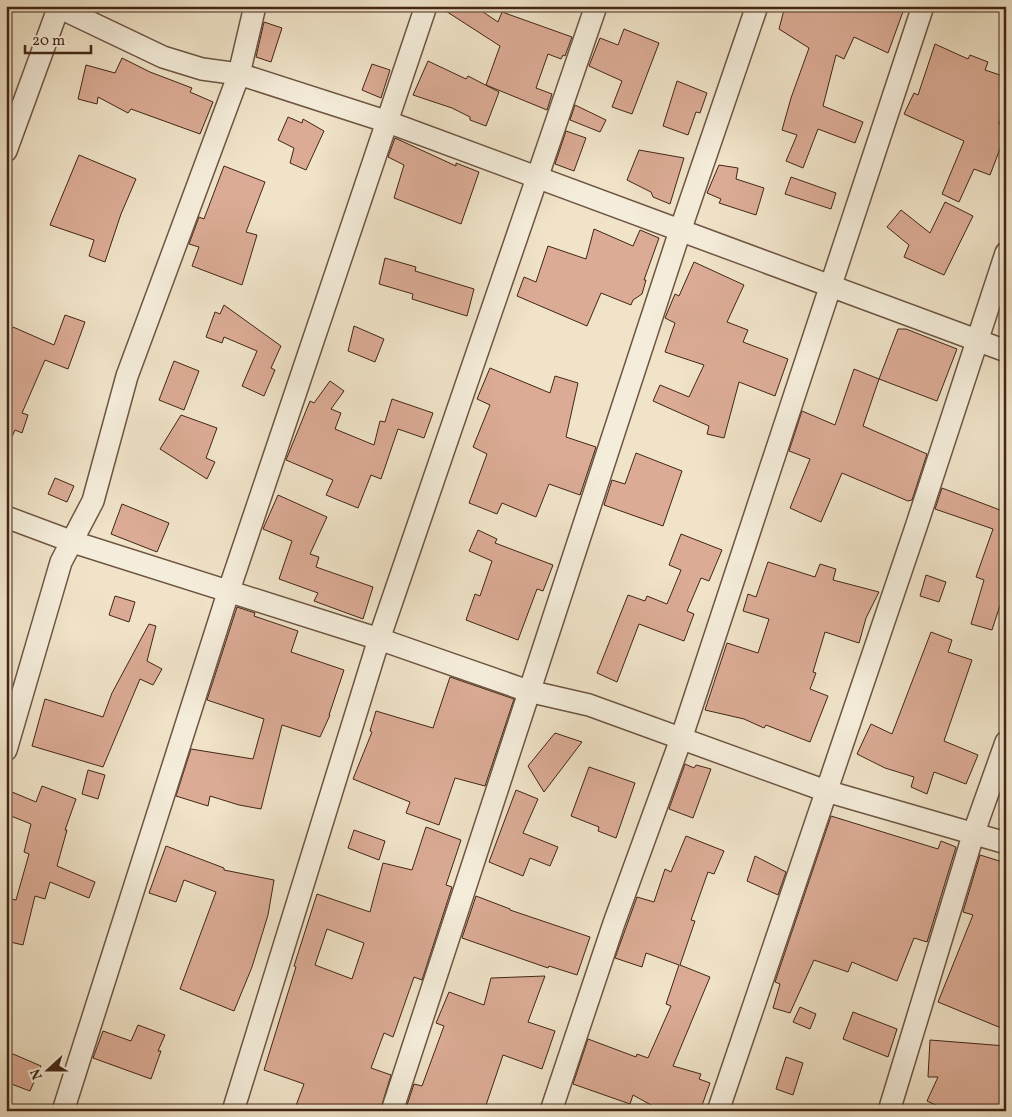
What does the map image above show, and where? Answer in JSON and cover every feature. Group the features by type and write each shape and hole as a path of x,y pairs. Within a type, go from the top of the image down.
{"street":[{"path":"6,750 61,562 93,501 127,376 239,74 255,6"},
{"path":"63,1111 229,590 426,6"},
{"path":"233,1111 379,639 596,6"},
{"path":"392,1111 680,231 758,6"},
{"path":"551,1111 614,923 681,740 923,6"},
{"path":"6,151 58,7 163,57 202,68 239,74 388,122 539,176 975,342 1006,351"},
{"path":"718,1111 916,527 975,342 1006,253"},
{"path":"6,517 73,542 379,639 528,691 589,705 681,740 826,791 974,832 1006,843"},
{"path":"889,1111 974,832 1006,742"}],"building":[{"path":"438,6 474,6 498,22 502,12 572,37 565,56 563,55 561,59 548,54 536,88 552,94 547,110 486,85 500,46"},
{"path":"785,6 905,6 888,53 854,37 844,59 836,55 823,106 863,122 855,143 818,129 803,168 786,161 797,135 782,130 809,48 779,29"},
{"path":"264,22 282,28 271,62 256,57"},
{"path":"624,29 659,43 632,114 612,107 622,81 589,66 600,38 618,45"},
{"path":"935,44 968,59 970,55 988,62 985,70 1006,77 1006,105 999,124 1006,128 1006,133 990,175 974,169 959,202 942,194 964,141 904,114 914,93 918,95"},
{"path":"122,58 150,72 192,88 190,92 213,102 200,134 131,109 128,113 98,97 97,104 78,99 86,65 115,73"},
{"path":"428,61 466,79 468,76 499,92 486,126 470,120 470,117 452,108 413,95"},
{"path":"372,64 390,70 381,98 362,90"},
{"path":"677,81 707,93 700,113 696,112 688,135 663,126"},
{"path":"575,105 606,120 600,132 570,120"},
{"path":"288,117 302,123 303,119 324,131 306,170 290,163 294,148 278,140"},
{"path":"566,131 586,138 574,171 555,164"},
{"path":"395,138 456,166 456,163 479,172 461,224 394,198 404,165 388,157"},
{"path":"639,150 684,158 670,204 653,197 651,192 627,180"},
{"path":"79,155 136,179 121,214 105,262 89,256 94,240 50,225"},
{"path":"719,165 738,168 736,179 764,188 756,215 719,203 721,199 707,193"},
{"path":"224,166 265,182 246,232 257,235 242,285 192,266 199,247 189,244 199,217 204,219"},
{"path":"791,177 836,193 831,209 785,194"},
{"path":"945,202 973,216 944,275 904,257 909,245 887,227 901,210 930,233"},
{"path":"594,229 633,246 640,230 659,238 644,280 646,280 642,294 633,300 631,305 601,293 587,326 517,296 524,277 536,282 548,246 586,259"},
{"path":"385,258 416,267 415,271 474,289 467,316 412,299 413,294 379,284"},
{"path":"694,262 744,285 727,322 748,330 743,342 788,359 775,396 739,382 724,438 707,434 709,426 653,401 660,385 689,397 704,365 665,352 675,323 665,318 675,294 679,296"},
{"path":"224,305 281,346 271,368 275,370 264,396 242,386 257,351 224,337 222,343 206,337 215,312 220,314"},
{"path":"65,315 85,322 68,369 45,360 22,413 28,415 22,433 15,430 6,450 6,342 13,327 54,345"},
{"path":"354,326 384,339 375,362 348,351"},
{"path":"898,329 906,329 957,349 937,401 879,379"},
{"path":"174,361 199,371 184,410 159,400"},
{"path":"490,368 550,393 555,376 578,383 566,437 596,447 580,495 549,484 536,517 502,503 497,514 469,503 487,454 473,447 490,405 477,399"},
{"path":"854,369 879,379 863,426 927,454 912,500 908,501 842,473 821,522 790,508 810,459 789,451 802,411 835,425"},
{"path":"330,381 344,391 331,409 341,413 335,429 374,445 380,421 385,422 392,399 433,413 424,438 398,429 381,479 371,475 358,508 326,495 333,480 286,460 310,401 314,403"},
{"path":"181,415 217,428 206,458 215,462 207,479 160,449"},
{"path":"636,453 682,471 663,526 604,505 612,480 625,484"},
{"path":"55,478 74,486 67,502 48,494"},
{"path":"942,488 1000,510 1004,501 1006,501 1006,587 992,630 971,624 984,580 976,577 993,529 935,509"},
{"path":"278,495 327,517 310,554 319,557 316,567 373,587 363,619 314,601 318,593 279,579 292,541 263,529"},
{"path":"122,504 169,523 157,552 111,534"},
{"path":"478,530 497,539 495,543 553,565 543,591 537,589 518,640 466,620 475,594 480,596 492,561 469,551"},
{"path":"681,534 722,550 709,581 701,578 687,611 694,614 684,641 639,624 617,682 597,673 628,595 645,601 647,596 667,604 681,570 669,565"},
{"path":"768,562 815,577 820,564 836,569 833,580 879,592 866,618 859,643 825,632 813,672 816,673 810,689 828,696 810,742 766,725 764,728 744,719 705,710 727,643 758,653 769,619 743,611 748,594 756,597"},
{"path":"926,575 946,582 939,602 920,596"},
{"path":"115,596 135,602 129,622 109,615"},
{"path":"237,607 255,613 254,616 298,631 291,652 344,670 330,715 320,737 282,725 261,809 239,805 210,796 208,806 176,796 191,749 253,759 264,719 207,700"},
{"path":"149,624 156,626 147,661 162,669 153,685 140,679 103,767 32,746 45,699 103,717 112,693"},
{"path":"931,632 952,640 948,652 972,660 944,741 978,755 966,784 934,772 927,794 911,787 914,777 885,768 857,754 871,724 892,734"},
{"path":"450,677 514,699 485,786 455,778 439,825 406,813 410,802 353,779 372,732 370,731 376,711 433,728"},
{"path":"555,733 582,742 544,792 528,766"},
{"path":"685,764 694,768 696,765 711,769 693,818 669,809"},
{"path":"589,767 635,783 616,838 598,831 599,827 571,816"},
{"path":"88,770 105,775 98,799 82,794"},
{"path":"42,786 76,799 65,830 67,830 57,866 95,882 89,898 50,882 45,899 35,896 23,945 6,941 6,898 16,900 29,854 24,852 31,824 6,814 6,807 12,792 36,802"},
{"path":"516,790 538,799 523,833 558,847 550,866 530,858 523,876 489,862"},
{"path":"831,816 938,849 941,841 956,847 927,942 914,938 897,981 852,962 848,972 814,960 790,1013 773,1008 780,984 775,982"},
{"path":"426,827 461,840 446,885 452,887 422,980 414,977 393,1037 384,1033 371,1068 391,1075 380,1111 294,1111 304,1084 264,1070 317,894 370,912 383,863 412,870","holes":["327,929 364,943 352,979 315,965"]},
{"path":"354,830 385,841 379,860 348,848"},
{"path":"686,836 724,851 714,874 708,872 691,920 695,921 680,965 710,977 673,1066 701,1074 699,1079 710,1083 700,1111 662,1111 633,1095 630,1104 573,1084 588,1039 636,1057 637,1054 648,1058 671,1006 666,1004 679,965 646,953 642,967 615,958 637,897 654,902 665,869 671,872"},
{"path":"166,846 224,868 224,870 274,880 268,915 252,967 234,1011 180,989 216,892 184,880 176,902 149,893"},
{"path":"980,855 1006,863 1006,1030 938,1002 973,915 963,912"},
{"path":"755,856 786,872 778,895 747,881"},
{"path":"476,896 510,910 590,937 577,975 549,966 548,968 462,938"},
{"path":"545,976 528,1022 555,1031 542,1069 503,1055 484,1111 405,1111 414,1084 422,1086 444,1026 436,1023 449,992 484,1005 491,978"},
{"path":"800,1007 816,1014 810,1029 793,1022"},
{"path":"853,1012 897,1029 888,1057 843,1039"},
{"path":"138,1025 165,1035 158,1051 161,1051 151,1079 93,1058 103,1031 131,1041"},
{"path":"930,1040 1006,1046 1006,1111 968,1111 955,1106 953,1111 949,1111 927,1101 938,1077 928,1077"},
{"path":"6,1051 41,1066 30,1091 6,1082"},
{"path":"786,1057 803,1063 793,1095 776,1089"}]}
